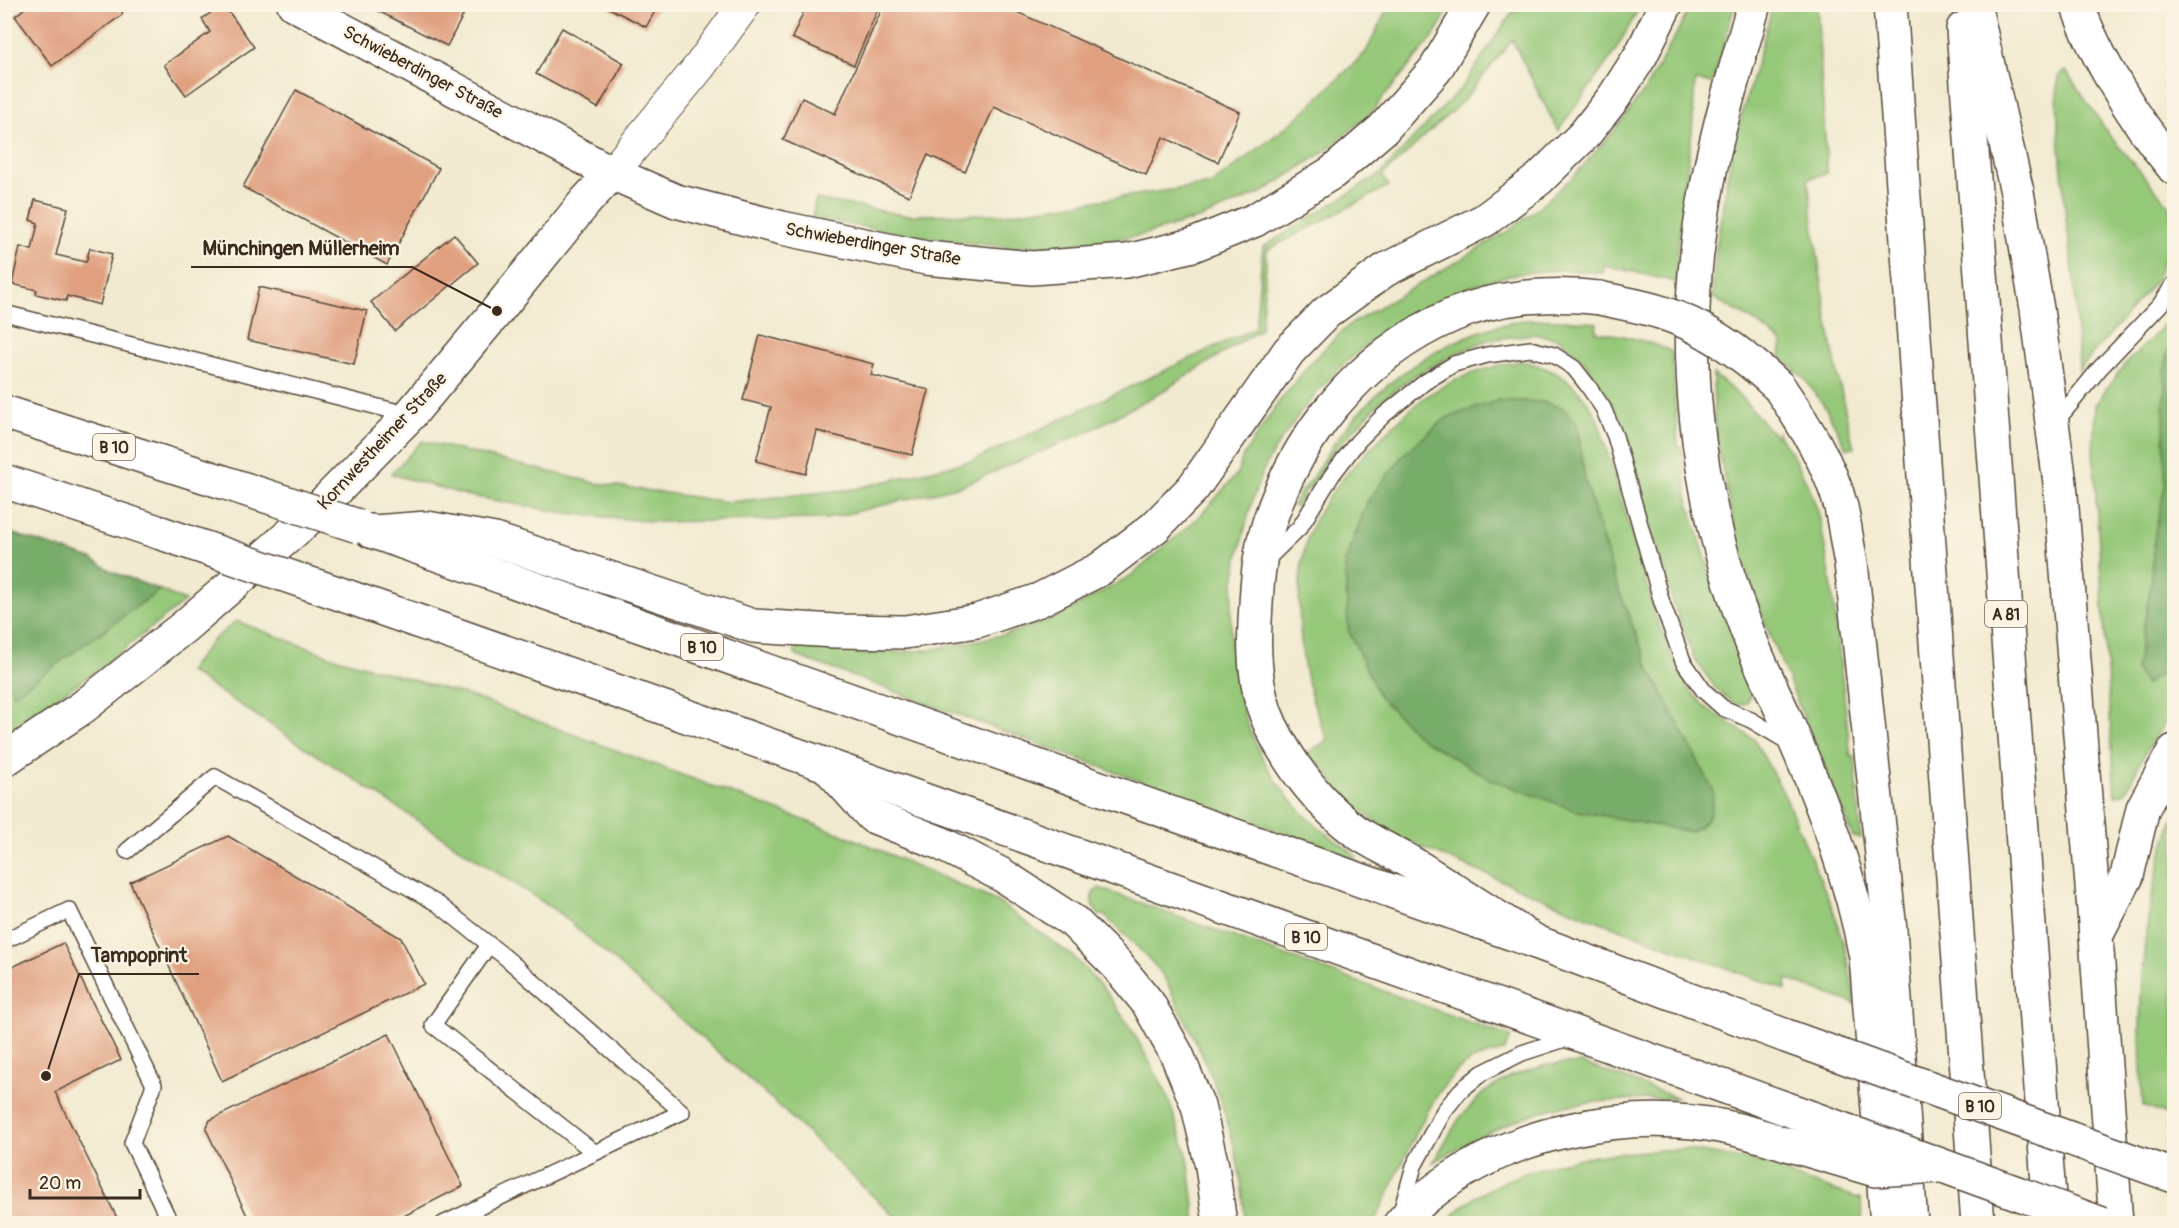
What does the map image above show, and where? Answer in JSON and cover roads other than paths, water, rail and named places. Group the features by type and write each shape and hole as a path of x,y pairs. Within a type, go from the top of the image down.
{"main road":[{"name":"Schwieberdinger Straße","path":"294,4 612,173 676,201 782,228 926,258 1032,268 1127,261 1193,245 1255,220 1333,172 1383,129 1435,70 1474,4"},
{"path":"392,534 427,528 495,540 753,626 905,632 977,621 1039,600 1100,569 1155,527 1193,488 1289,351 1326,312 1385,270 1485,220 1539,179 1584,135 1614,97 1641,55 1666,4"},
{"path":"1754,4 1706,189 1693,311 1692,375 1697,433 1703,477 1714,527 1751,641 1817,792 1850,885 1859,920 1866,957 1887,1224"},
{"path":"1890,4 1978,1224"},
{"name":"A 81","path":"1961,4 2052,1224"},
{"path":"1974,4 2017,192 2037,309 2060,483 2116,1224"},
{"path":"2077,4 2083,22 2121,93 2175,168"},
{"name":"Kornwestheimer Straße","path":"4,760 83,707 243,577 309,518 410,415 498,311 586,201 612,173"},
{"path":"1536,942 1393,851 1360,834 1334,813 1310,788 1290,760 1270,724 1260,694 1254,639 1258,568 1264,539 1288,474 1313,431 1334,404 1374,365 1409,339 1453,315 1490,304 1535,296 1582,295 1663,313 1696,327 1730,346 1757,366 1779,387 1808,432 1827,469 1840,506 1851,562 1890,930 1911,1224"},
{"name":"B 10","path":"4,412 392,534 1536,942 1786,1036 2175,1176"},
{"name":"B 10","path":"4,481 346,596 826,765 2102,1224"},
{"path":"2096,936 2127,876 2143,808 2175,751"},
{"path":"826,765 872,816 940,843 1002,875 1074,922 1116,964 1148,1003 1177,1055 1198,1106 1212,1166 1220,1224"},
{"path":"1399,1224 1428,1195 1465,1170 1508,1148 1554,1133 1609,1124 1668,1121 1725,1127 1875,1170 1939,1166"}],"street":[{"name":"Kornwestheimer Straße","path":"612,173 700,66 745,4"}],"lane":[{"path":"2052,426 2100,368 2160,305 2175,285"},
{"path":"4,313 410,415"},
{"path":"1258,568 1300,526 1332,475 1358,441 1384,415 1425,382 1454,364 1487,355 1530,349 1554,355 1574,368 1588,386 1603,408 1615,436 1662,603 1683,660 1704,691 1724,708 1780,735 1799,750"},
{"path":"127,851 215,777 438,904 489,945 682,1112 443,1224"},
{"path":"4,941 69,910 154,1085 132,1143 171,1224"},
{"path":"489,945 433,1025 594,1152"},
{"path":"1399,1224 1414,1166 1444,1111 1460,1090 1482,1073 1522,1053 1579,1035"}],"place":[{"name":"Münchingen Müllerheim","path":"497,311"},
{"name":"Tampoprint","path":"46,1076"}]}
